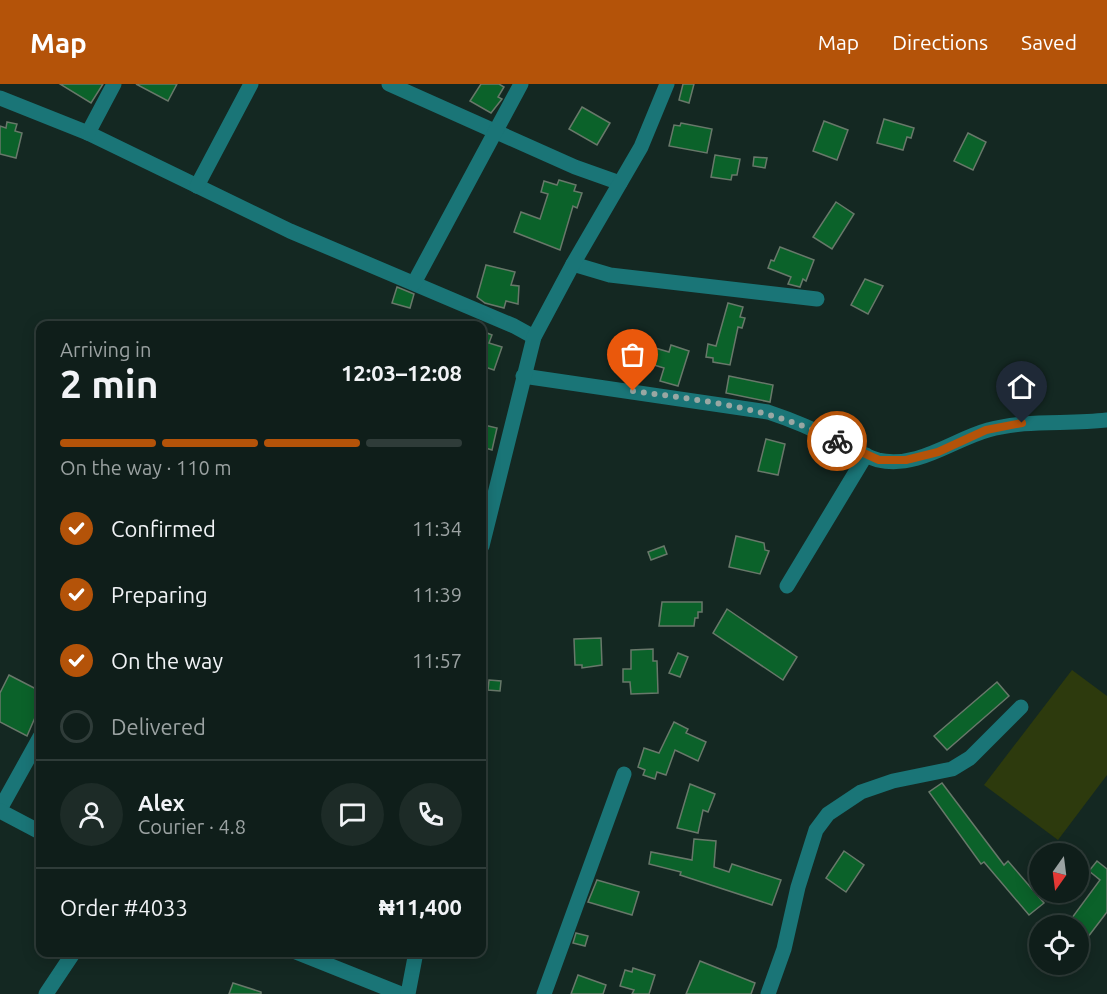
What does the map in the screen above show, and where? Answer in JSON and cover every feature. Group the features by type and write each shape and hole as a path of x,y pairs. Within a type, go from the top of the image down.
{"street":[{"path":"88,133 114,84"},
{"path":"197,186 251,84"},
{"path":"389,84 497,133 620,183"},
{"path":"414,283 497,133 521,84"},
{"path":"486,514 534,337 573,264 641,147 666,84"},
{"path":"0,98 88,133 290,231 514,326 534,337"},
{"path":"573,264 610,275 817,299"},
{"path":"523,376 768,412 800,423 879,460 906,460 938,452 986,430 1022,423 1083,423 1107,420"},
{"path":"787,586 866,455"},
{"path":"768,994 784,949 798,887 816,830 828,814 861,792 894,781 952,769 970,758 1021,707"},
{"path":"36,744 0,810 36,830"},
{"path":"544,994 624,774"},
{"path":"46,994 71,957"},
{"path":"308,957 401,994"},
{"path":"408,994 415,957"}],"green space":[{"path":"1072,670 1107,696 1107,775 1058,840 984,785"}],"building":[{"path":"60,84 103,84 91,103"},
{"path":"136,84 177,84 168,101"},
{"path":"481,84 499,84 504,87 498,97 502,99 491,113 470,101"},
{"path":"683,84 694,84 689,103 679,100"},
{"path":"582,107 610,123 597,145 569,129"},
{"path":"884,119 914,128 911,138 907,137 903,150 877,143"},
{"path":"824,121 848,130 837,160 813,151"},
{"path":"7,122 17,124 15,131 22,133 16,158 0,154 0,126 6,128"},
{"path":"681,123 712,129 707,153 669,146 674,125 680,126"},
{"path":"968,133 986,142 973,170 954,161"},
{"path":"715,155 740,159 737,175 732,175 731,180 711,177"},
{"path":"754,157 767,158 765,168 753,166"},
{"path":"559,180 576,185 574,191 582,193 577,208 573,206 560,250 514,232 521,212 540,219 548,194 541,192 544,181 557,185"},
{"path":"836,202 854,214 832,249 813,237"},
{"path":"780,247 814,260 806,281 803,279 800,287 788,284 791,277 768,268"},
{"path":"486,265 515,272 511,285 519,286 518,304 506,301 504,308 485,303 477,297"},
{"path":"865,279 883,286 868,314 851,305"},
{"path":"397,287 414,294 410,308 392,303"},
{"path":"728,303 743,307 740,317 745,318 742,328 738,327 730,365 713,362 713,358 706,357 708,344 716,346"},
{"path":"486,333 492,335 489,343 502,347 494,370 486,367"},
{"path":"628,340 669,352 671,345 689,351 678,386 660,381 664,368 644,362 642,370 615,363 618,341 627,344"},
{"path":"729,376 773,385 770,402 726,393"},
{"path":"486,425 497,428 492,450 486,448"},
{"path":"766,439 785,444 778,475 758,471"},
{"path":"736,536 764,543 765,550 769,551 760,574 729,567"},
{"path":"664,546 667,554 651,560 648,552"},
{"path":"662,602 702,602 702,612 698,612 694,626 659,626"},
{"path":"727,609 797,657 783,680 713,633"},
{"path":"601,638 602,665 582,668 582,665 575,665 574,639"},
{"path":"653,649 653,661 657,661 658,693 631,694 630,682 623,682 623,669 631,669 631,650"},
{"path":"678,653 688,657 680,677 669,673"},
{"path":"9,675 36,689 36,715 27,736 0,722 0,693"},
{"path":"489,680 501,681 500,691 488,690"},
{"path":"997,682 1009,696 947,750 934,736"},
{"path":"674,722 688,729 686,733 706,742 698,761 675,750 666,775 657,772 655,779 643,775 645,770 638,767 644,748 659,753"},
{"path":"942,783 1004,865 1008,861 1029,886 1029,903 1044,903 1029,915 984,862 981,864 929,792"},
{"path":"690,784 715,794 708,812 703,810 698,833 677,828"},
{"path":"694,839 716,841 714,867 729,872 732,864 781,880 772,905 680,875 681,872 649,864 651,852 692,860"},
{"path":"844,851 864,865 846,892 826,878"},
{"path":"1097,861 1107,869 1107,912 1089,936 1089,915 1074,915 1083,903 1089,903 1089,895 1100,880 1089,871"},
{"path":"597,880 639,892 632,915 588,902"},
{"path":"576,933 588,936 585,946 573,943"},
{"path":"700,961 755,983 751,994 686,994"},
{"path":"633,968 655,975 649,994 632,994 634,990 620,986 625,970 632,972"},
{"path":"578,975 606,985 603,994 571,994"},
{"path":"233,983 261,992 261,994 229,994"}],"way so far":[{"path":"633,391 768,412 800,423 837,441"}],"route":[{"path":"837,441 879,460 906,460 938,452 986,430 1022,423"}]}
